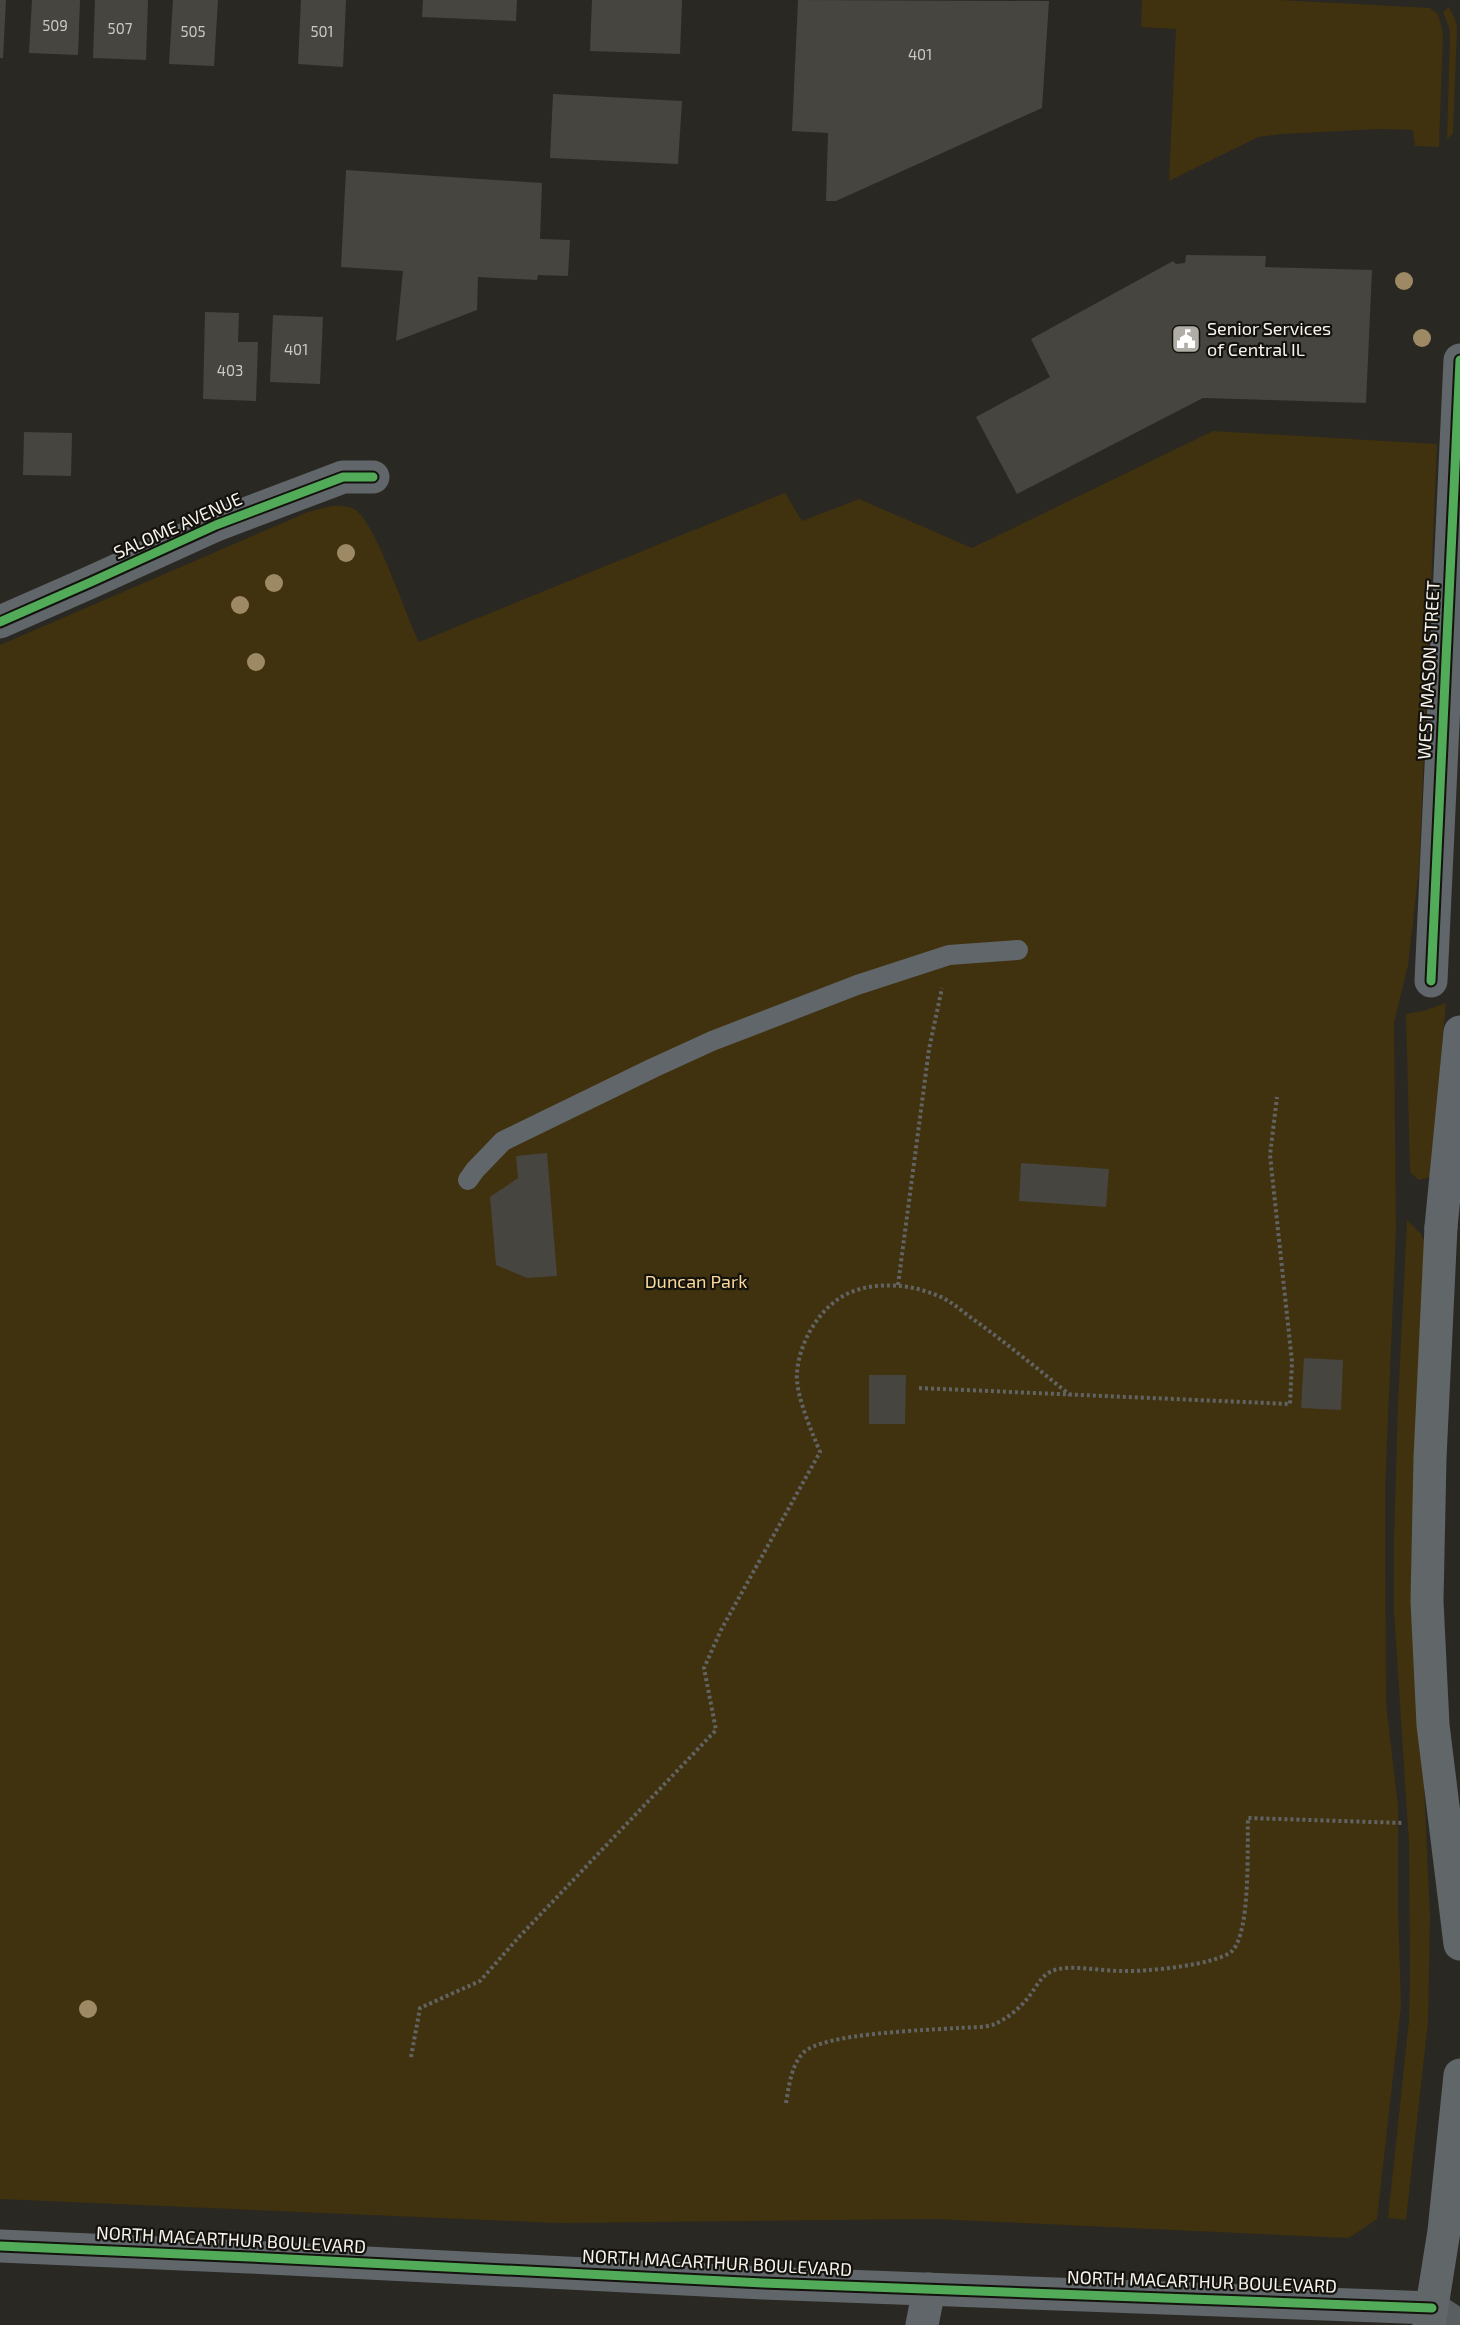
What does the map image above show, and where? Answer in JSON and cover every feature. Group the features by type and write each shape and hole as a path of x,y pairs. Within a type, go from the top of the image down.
{"main road":[{"path":"1441,1227 1430,1458 1427,1601 1433,1725 1460,1944"},
{"path":"1445,2314 1444,2231 1460,2075"}],"street":[{"name":"WEST MASON STREET","path":"1431,981 1460,360"},
{"name":"SALOME AVENUE","path":"0,621 216,525 343,477 373,477"},
{"path":"1441,1227 1460,1032"},
{"name":"NORTH MACARTHUR BOULEVARD","path":"0,2246 1445,2314"},
{"path":"922,2325 929,2289"}],"lane":[{"path":"468,1180 503,1141 653,1068 790,1010 949,955 1018,950"}],"path":[{"path":"898,1285 929,1049 949,955"},
{"path":"919,1388 1290,1404 1292,1362 1270,1155 1277,1097"},
{"path":"411,2057 420,2008 480,1981 519,1936 716,1730 704,1668 721,1630 820,1452 805,1414 796,1376 801,1352 813,1326 827,1308 853,1291 898,1285 944,1298 999,1338 1070,1395"},
{"path":"786,2103 792,2070 804,2052 820,2043 885,2034 993,2025 1010,2015 1026,2000 1050,1971 1066,1968 1124,1971 1193,1964 1219,1958 1231,1952 1238,1942 1245,1918 1248,1818 1403,1823"}],"green space":[{"path":"1142,0 1280,0 1430,8 1438,14 1443,33 1439,147 1415,146 1413,130 1380,129 1281,134 1258,137 1169,181 1176,29 1141,27"},
{"path":"1449,7 1457,28 1453,133 1447,139 1450,36 1443,12"},
{"name":"Duncan Park","path":"1213,431 1437,444 1419,869 1408,965 1394,1023 1396,1229 1385,1490 1386,1703 1398,1806 1401,2006 1377,2219 1349,2238 934,2219 559,2223 0,2199 0,645 308,512 331,506 354,509 362,517 380,549 419,642 785,493 802,521 859,499 972,548"},
{"path":"1446,1003 1430,1177 1419,1180 1410,1172 1406,1014"},
{"path":"1407,1220 1421,1234 1424,1241 1423,1762 1430,1916 1428,2022 1406,2220 1388,2218 1409,2020 1410,1975 1409,1844 1394,1612 1398,1402"}],"building":[{"path":"0,0 6,0 3,58 0,58"},
{"path":"32,0 80,0 78,55 29,53"},
{"path":"95,0 148,0 146,60 93,58"},
{"path":"173,0 218,0 214,66 169,64"},
{"path":"301,0 346,0 343,67 298,64"},
{"path":"423,0 517,0 516,21 422,17"},
{"path":"592,0 682,0 680,54 590,51"},
{"path":"798,0 1049,1 1042,108 836,201 826,201 828,133 792,131"},
{"path":"553,94 682,101 678,164 550,158"},
{"path":"346,170 542,183 540,239 570,240 568,276 538,275 537,280 478,277 477,310 396,341 403,271 341,267"},
{"path":"1186,255 1266,256 1265,267 1372,270 1366,403 1203,398 1017,494 976,417 1050,377 1031,339 1173,261 1176,264 1185,263"},
{"path":"205,312 239,313 238,342 258,342 256,401 203,399"},
{"path":"273,315 323,317 320,384 270,382"},
{"path":"24,432 72,433 71,476 23,475"},
{"path":"547,1153 557,1276 527,1278 496,1265 490,1197 518,1178 516,1156"},
{"path":"1021,1163 1109,1169 1106,1207 1019,1201"},
{"path":"1304,1358 1343,1360 1341,1410 1301,1408"},
{"path":"869,1375 906,1375 905,1424 869,1424"}],"cycle path":[{"path":"1431,981 1460,360"},
{"path":"0,622 216,525 343,477 373,477"},
{"path":"0,2246 763,2283 1432,2308"}],"place":[{"name":"Senior Services of Central IL","path":"1186,339"}]}
